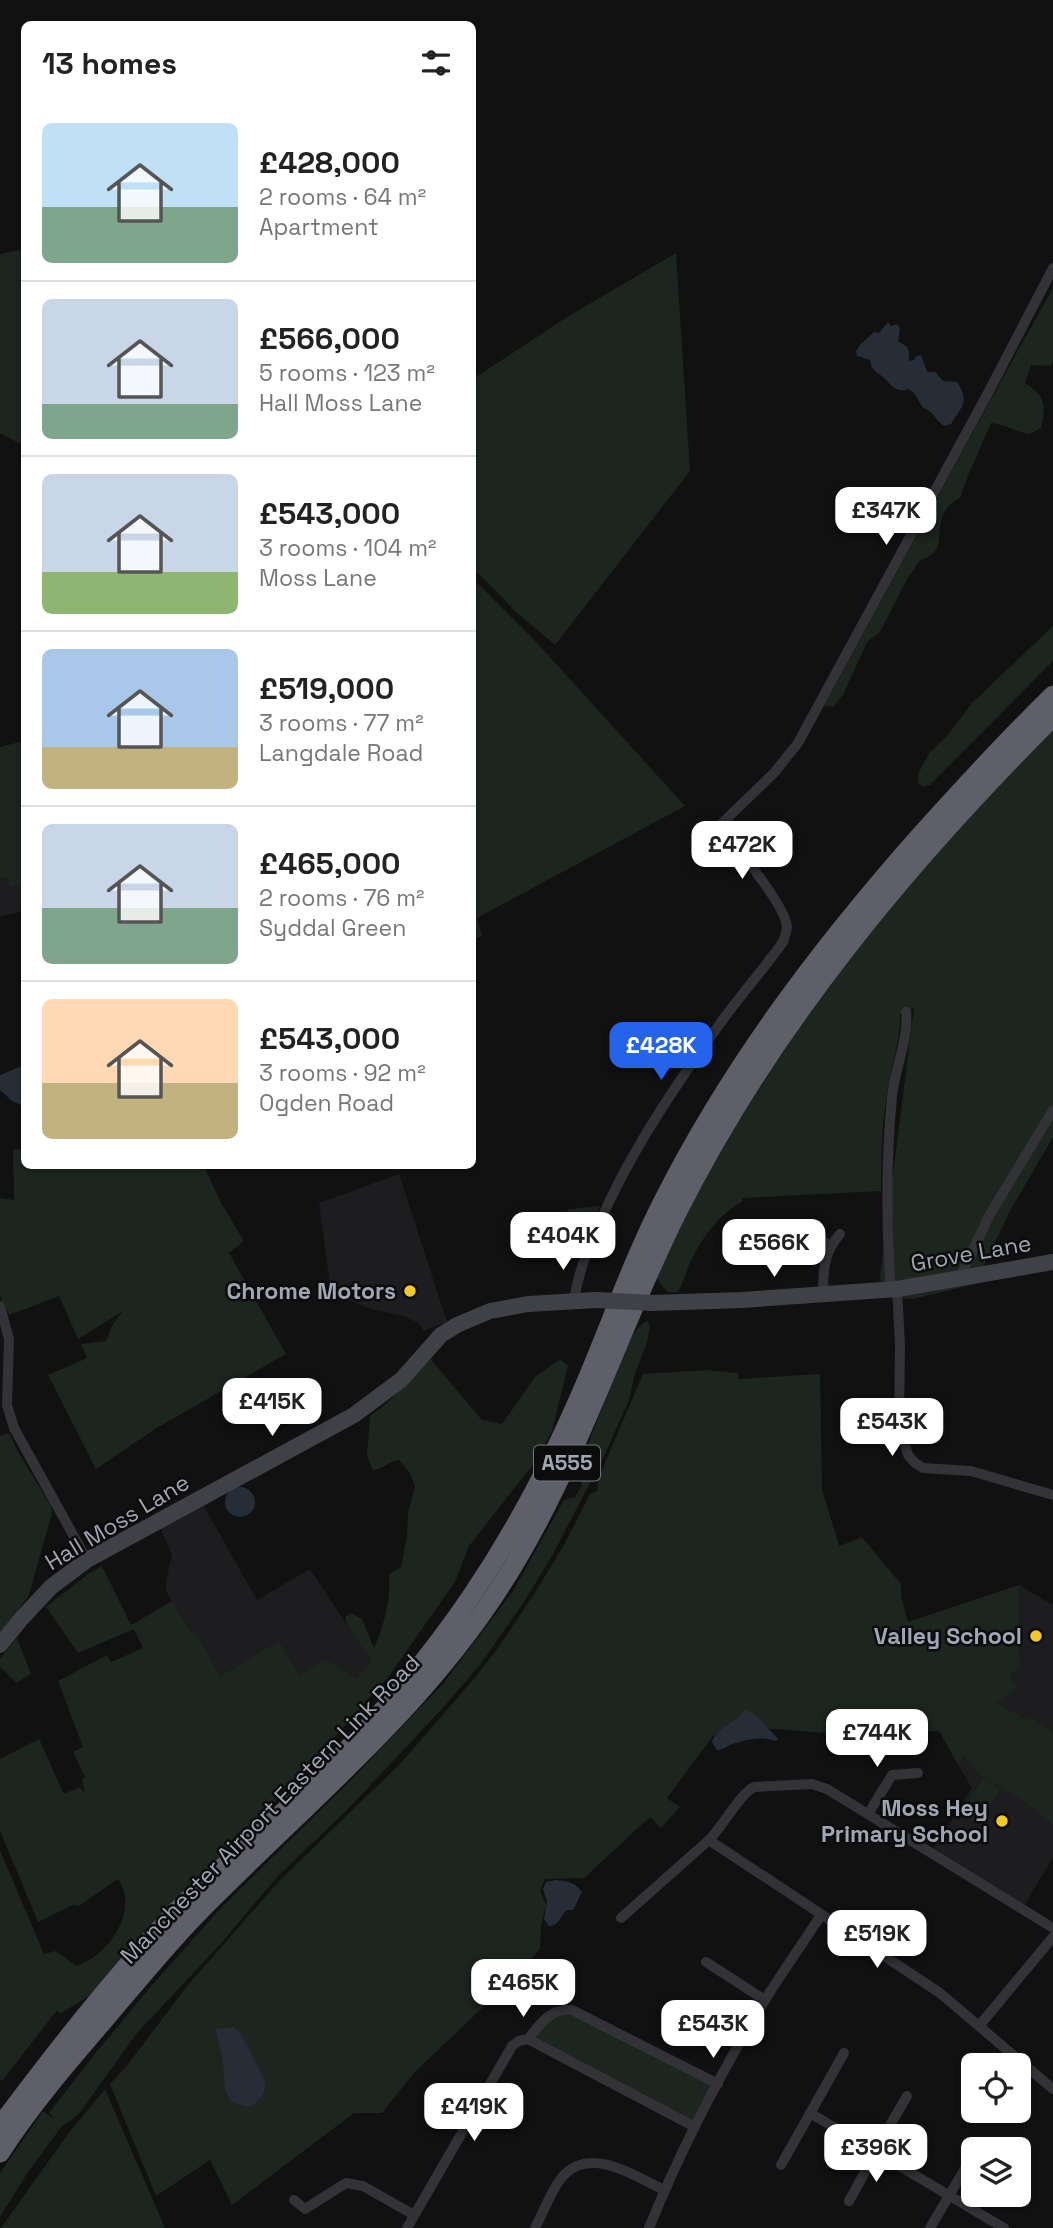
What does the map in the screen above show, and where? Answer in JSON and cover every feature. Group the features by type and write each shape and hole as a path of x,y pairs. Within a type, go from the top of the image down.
{"highway":[{"name":"Manchester Airport Eastern Link Road","path":"0,2126 77,2025 157,1934 227,1862 319,1778 382,1710 434,1648 491,1566 540,1481 576,1405 628,1277 662,1203 733,1078 793,990 864,901 976,773 1053,695"},
{"name":"Manchester Airport Eastern Link Road","path":"0,2153 51,2083 155,1961 210,1900 371,1744 442,1667 487,1607 542,1517 660,1248 719,1136 755,1077 791,1022 876,912 946,830 1053,717"}],"street":[{"path":"574,1300 586,1252 619,1179 663,1107 727,1015 783,942 788,928 782,911 719,826 774,773 797,743 1053,268"},
{"path":"906,1012 907,1024 897,1064 889,1135 887,1191 900,1345 899,1423 908,1455 923,1468 971,1471 1050,1490"},
{"path":"961,1277 990,1214 1053,1110"},
{"path":"804,1234 819,1238 830,1245"},
{"path":"823,1293 823,1268 830,1245 840,1234"},
{"name":"Grove Lane","path":"894,1289 1053,1262"},
{"name":"Hall Moss Lane","path":"0,1646 51,1587 88,1560 354,1415 401,1380 441,1335 475,1316 503,1308 574,1300 652,1303 742,1300 894,1289"},
{"path":"0,1306 9,1339 7,1405 14,1426 88,1560"},
{"path":"868,1814 892,1775 918,1773"},
{"path":"621,1918 709,1840 746,1792 754,1787 819,1785 1053,1928"},
{"path":"709,1840 940,1993 1052,2086"},
{"path":"649,2228 664,2190 718,2084 765,2000 821,1915"},
{"path":"979,2026 1053,1937"},
{"path":"706,1962 765,2000"},
{"path":"528,2039 555,2011 572,2010 718,2084"},
{"path":"407,2228 512,2046 520,2040 528,2039 695,2127"},
{"path":"780,2165 844,2053"},
{"path":"849,2201 907,2096"},
{"path":"810,2113 1004,2228"},
{"path":"535,2228 562,2176 574,2167 588,2162 615,2167 664,2190"},
{"path":"929,2228 961,2176"},
{"path":"295,2200 305,2209 346,2183 363,2186 414,2215"}],"shaded area":[{"path":"21,250 21,444 0,433 0,254"},
{"path":"676,253 690,471 555,645 516,612 476,571 476,377 567,317"},
{"path":"1053,288 1053,362 1051,366 1031,365 1025,383 1037,392 1043,402 1041,428 1030,434 991,423 960,498 943,514 936,549 931,556 920,560 880,632 867,642 843,695 833,707 824,706 966,444"},
{"path":"888,322 891,326 897,324 900,329 898,341 909,351 909,361 921,355 927,372 935,372 943,381 957,382 964,399 951,424 942,424 923,408 914,393 908,389 895,388 873,369 870,360 857,356 856,351 860,345 874,332 879,333"},
{"path":"476,582 539,645 685,806 477,918 482,936 476,939"},
{"path":"1053,626 1053,661 930,785 922,787 918,782 919,772 930,752 948,735 972,703"},
{"path":"1053,725 1053,1137 1011,1209 975,1284 913,1299 884,1296 880,1277 914,1008 900,1014 898,1042 884,1114 881,1191 742,1198 742,1202 721,1218 703,1240 678,1292 667,1291 655,1274 721,1148 845,957 954,830"},
{"path":"21,742 21,912 18,885 9,886 8,877 0,878 0,747"},
{"path":"0,851 18,885 21,912 0,916"},
{"path":"21,1066 21,1105 0,1090 0,1075"},
{"path":"13,1149 21,1149 21,1169 205,1169 221,1203 244,1241 229,1253 286,1354 155,1429 96,1469 48,1375 87,1358 81,1344 106,1341 113,1324 123,1311 78,1339 59,1296 9,1315 0,1296 0,1198 14,1200"},
{"path":"399,1174 447,1322 423,1331 419,1323 403,1316 371,1309 331,1293 319,1203"},
{"path":"600,1206 579,1247 567,1209"},
{"path":"647,1321 650,1325 647,1343 635,1373 629,1400 605,1454 553,1554 524,1602 479,1666 347,1810 279,1875 216,1949 137,2033 81,2111 62,2126 28,2172 0,2217 0,2173 43,2111 54,2119 49,2113 152,1985 221,1908 350,1781 442,1685 513,1591 564,1500 575,1497 582,1485 579,1467 624,1352 636,1331"},
{"path":"429,1357 482,1420 502,1424 535,1377 560,1359 568,1366 552,1431 531,1467 469,1546 455,1582 389,1676 295,1782 199,1876 89,1996 60,2014 57,2010 3,2080 0,2080 0,1850 44,1954 56,1951 76,1966 88,1961 109,1943 117,1931 125,1904 124,1891 118,1879 79,1906 73,1905 38,1922 0,1831 0,1759 39,1739 64,1794 80,1787 85,1794 82,1779 85,1777 73,1752 83,1747 58,1681 107,1655 111,1662 143,1648 134,1629 78,1653 46,1607 102,1566 131,1625 172,1601 189,1630 198,1635 220,1676 279,1641 299,1675 325,1659 356,1679 371,1661 347,1625 345,1617 351,1613 362,1619 374,1648 386,1612 389,1574 401,1567 408,1513 415,1487 410,1473 399,1460 373,1470 367,1456 370,1416 409,1381"},
{"path":"707,1370 738,1373 738,1379 820,1374 822,1490 839,1545 862,1537 901,1584 901,1596 908,1622 1019,1585 1020,1668 1009,1675 1018,1687 996,1703 1053,1732 1053,1824 1024,1801 983,1777 964,1756 958,1765 939,1731 853,1735 736,1726 713,1736 667,1798 680,1807 661,1828 650,1817 584,1878 545,1879 540,1890 546,1905 541,1926 540,1949 522,1970 414,2073 382,2113 354,2113 232,2205 210,2160 156,2196 110,2084 187,1986 281,1879 401,1763 498,1648 564,1545 590,1494 597,1491 598,1479 643,1374"},
{"path":"9,1433 51,1506 52,1513 29,1595 0,1634 0,1436"},
{"path":"240,1487 251,1491 255,1502 251,1513 240,1517 229,1513 225,1502 229,1491"},
{"path":"200,1499 257,1600 310,1569 371,1661 356,1679 299,1676 279,1642 220,1676 198,1635 189,1630 166,1591 172,1554 157,1521"},
{"name":"Moss Hey Primary School","path":"1019,1585 1053,1605 1053,1857 1023,1908 930,1854 972,1788 958,1765 996,1703 1009,1675 1020,1667"},
{"path":"17,1638 31,1674 16,1683 0,1667 0,1659"},
{"path":"744,1709 756,1715 778,1739 749,1740 717,1750 712,1742 715,1736 737,1719"},
{"path":"983,1778 1000,1789 979,1823 961,1813"},
{"path":"556,1880 577,1886 582,1892 573,1910 567,1910 558,1922 549,1926 544,1919 547,1902 543,1889 546,1882"},
{"path":"563,2009 718,2084 695,2127 528,2039"},
{"path":"233,2027 240,2032 265,2081 261,2097 249,2107 233,2102 226,2092 216,2029"},
{"path":"105,2089 165,2228 1,2228 68,2134"}],"place":[{"name":"Chrome Motors","path":"410,1291"},
{"name":"Valley School","path":"1036,1636"},
{"name":"Moss Hey Primary School","path":"1002,1821"}]}
